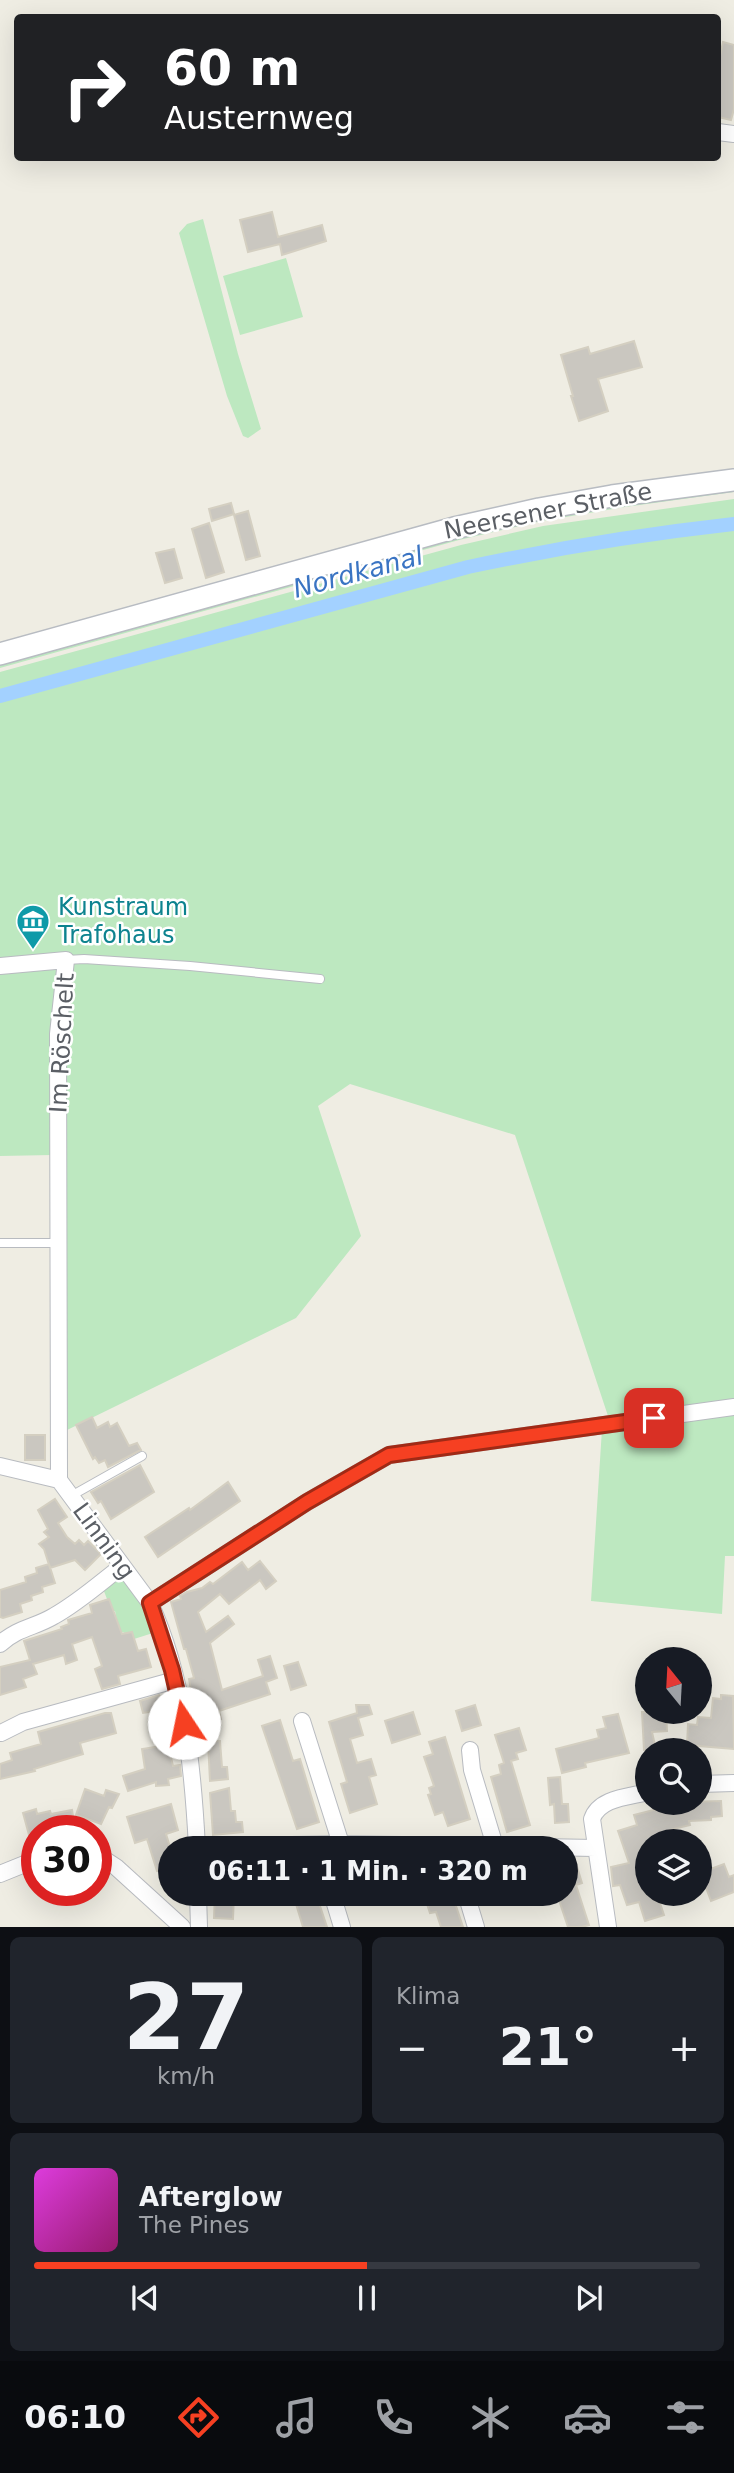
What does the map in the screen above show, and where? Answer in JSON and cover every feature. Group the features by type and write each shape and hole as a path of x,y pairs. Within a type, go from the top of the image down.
{"main road":[{"name":"Neersener Straße","path":"0,654 475,523 612,496 734,480"}],"street":[{"name":"Im Röschelt","path":"0,966 66,960 58,1034 59,1149"},
{"name":"Linning","path":"59,1149 60,1480 112,1547 122,1566 150,1603 175,1680 191,1766 196,1836"},
{"path":"150,1603 307,1502 389,1455 734,1406"},
{"name":"Linning","path":"0,1465 60,1480"},
{"path":"0,1644 13,1633 47,1620 66,1609 122,1566"},
{"path":"1,1733 23,1723 175,1680"},
{"path":"302,1721 338,1836"},
{"path":"470,1750 472,1770 492,1836"},
{"path":"712,1784 734,1783"},
{"path":"608,1927 592,1819 596,1810 607,1803 635,1795"},
{"path":"578,1848 596,1848"},
{"path":"112,1864 182,1927"},
{"path":"0,1874 21,1865"},
{"path":"198,1906 199,1927"},
{"path":"336,1906 342,1927"},
{"path":"470,1906 476,1927"}],"lane":[{"path":"66,960 190,966 320,979"},
{"path":"0,1243 59,1243"},
{"path":"71,1496 142,1457"}],"green space":[{"path":"203,219 238,354 261,429 248,438 243,436 227,396 179,233 187,224"},
{"path":"286,258 303,317 240,335 223,276"},
{"path":"734,488 734,492 542,521 459,540 0,668 0,662 457,535 541,516"},
{"path":"734,499 734,1401 609,1419 515,1135 350,1084 318,1106 361,1236 296,1318 65,1431 52,1155 0,1156 0,672 461,545 543,526"},
{"path":"734,1409 734,1556 725,1556 722,1614 591,1601 602,1429"},
{"path":"122,1578 145,1609 153,1633 134,1639 132,1632 119,1631 115,1611 102,1586"}],"building":[{"path":"723,42 734,45 734,109 731,120 721,118"},
{"path":"272,212 278,237 322,225 326,241 282,255 280,244 248,252 240,220"},
{"path":"634,341 642,367 598,379 608,411 579,421 561,355 588,347 590,354"},
{"path":"231,503 234,514 212,521 209,509"},
{"path":"248,511 260,556 246,560 234,515"},
{"path":"209,523 224,572 206,578 192,529"},
{"path":"174,549 182,578 165,583 156,553"},
{"path":"92,1417 97,1428 108,1422 110,1427 117,1423 129,1446 137,1443 141,1450 108,1467 105,1460 99,1463 95,1457 93,1459 76,1425"},
{"path":"25,1435 45,1435 45,1460 25,1460"},
{"path":"140,1465 154,1492 111,1519 101,1501 98,1503 91,1492"},
{"path":"228,1482 240,1501 158,1557 145,1537 189,1508 190,1510"},
{"path":"55,1499 67,1517 58,1523 67,1537 75,1544 79,1540 84,1545 88,1541 101,1554 85,1570 75,1560 50,1568 44,1549 39,1544 49,1537 44,1532 48,1529 38,1510"},
{"path":"260,1561 276,1581 266,1589 260,1580 229,1604 220,1594 198,1612 206,1632 228,1616 234,1624 210,1643 222,1690 263,1676 258,1660 270,1656 277,1678 266,1682 270,1694 219,1711 221,1719 198,1724 189,1679 194,1678 171,1602 210,1582 213,1584 242,1562 248,1570"},
{"path":"49,1564 55,1583 42,1587 43,1592 20,1604 22,1612 0,1617 0,1590 26,1582 25,1577 37,1573 36,1568"},
{"path":"109,1599 122,1634 132,1632 138,1651 146,1649 151,1667 118,1676 120,1684 102,1689 95,1669 102,1666 92,1637 72,1644 77,1660 66,1664 64,1655 33,1664 37,1674 23,1679 26,1687 0,1695 0,1667 30,1660 24,1641 62,1629 61,1627 69,1624 68,1620 92,1613 90,1605"},
{"path":"298,1662 306,1685 291,1690 284,1666"},
{"path":"159,1695 163,1710 143,1713 140,1701"},
{"path":"721,1695 733,1696 734,1749 712,1747 712,1738 687,1738 688,1724 712,1724 713,1698 721,1699"},
{"path":"356,1705 369,1705 372,1714 358,1718 363,1735 350,1739 357,1763 371,1759 376,1775 369,1777 377,1804 350,1813 341,1784 347,1782 329,1722 357,1713"},
{"path":"475,1705 481,1725 462,1731 456,1711"},
{"path":"413,1712 420,1734 392,1743 385,1721"},
{"path":"111,1713 116,1733 80,1743 83,1754 34,1769 35,1771 0,1779 0,1764 12,1760 10,1753 41,1744 38,1732"},
{"path":"618,1714 629,1753 585,1763 586,1767 562,1773 556,1749 599,1738 597,1730 606,1728 603,1717"},
{"path":"280,1720 293,1761 300,1759 319,1822 297,1829 262,1726"},
{"path":"643,1724 667,1724 667,1731 652,1732 653,1738 643,1738"},
{"path":"519,1728 526,1750 516,1753 518,1759 511,1761 530,1825 507,1832 491,1777 501,1774 499,1765 504,1763 495,1735"},
{"path":"445,1737 470,1819 448,1826 443,1812 435,1815 428,1795 431,1794 429,1788 434,1786 424,1757 433,1754 429,1742"},
{"path":"220,1741 222,1767 227,1767 228,1779 210,1781 208,1742"},
{"path":"168,1745 173,1766 180,1765 181,1776 168,1779 169,1785 156,1786 156,1782 128,1791 123,1776 145,1769 142,1749"},
{"path":"560,1777 562,1804 568,1804 569,1822 555,1823 554,1804 550,1805 548,1778"},
{"path":"229,1788 231,1811 235,1811 236,1822 242,1822 243,1832 213,1835 210,1793"},
{"path":"85,1789 104,1796 106,1790 119,1794 105,1815 76,1815"},
{"path":"712,1801 721,1801 722,1816 711,1817 711,1820 689,1821 690,1825 673,1829 635,1829 635,1903 627,1905 620,1885 613,1886 611,1867 629,1863 618,1831 637,1825 635,1815 712,1815"},
{"path":"171,1804 178,1830 167,1836 158,1836 158,1871 147,1839 135,1843 127,1817"},
{"path":"36,1809 37,1814 72,1810 73,1815 24,1815"},
{"path":"724,1864 729,1877 734,1875 734,1892 712,1901 712,1868"},
{"path":"578,1891 589,1925 568,1927 561,1906 578,1906"},
{"path":"214,1906 234,1906 233,1919 214,1918"},
{"path":"297,1906 320,1906 327,1927 303,1927"},
{"path":"428,1906 456,1906 463,1927 441,1927 436,1912 430,1913"},
{"path":"640,1906 661,1906 664,1915 645,1921"}],"waterway":[{"name":"Nordkanal","path":"0,696 468,567 601,542 734,524"}],"place":[{"name":"Kunstraum Trafohaus","path":"33,951"}],"route":[{"path":"184,1723 175,1680 150,1603 307,1502 389,1455 654,1418"}]}
